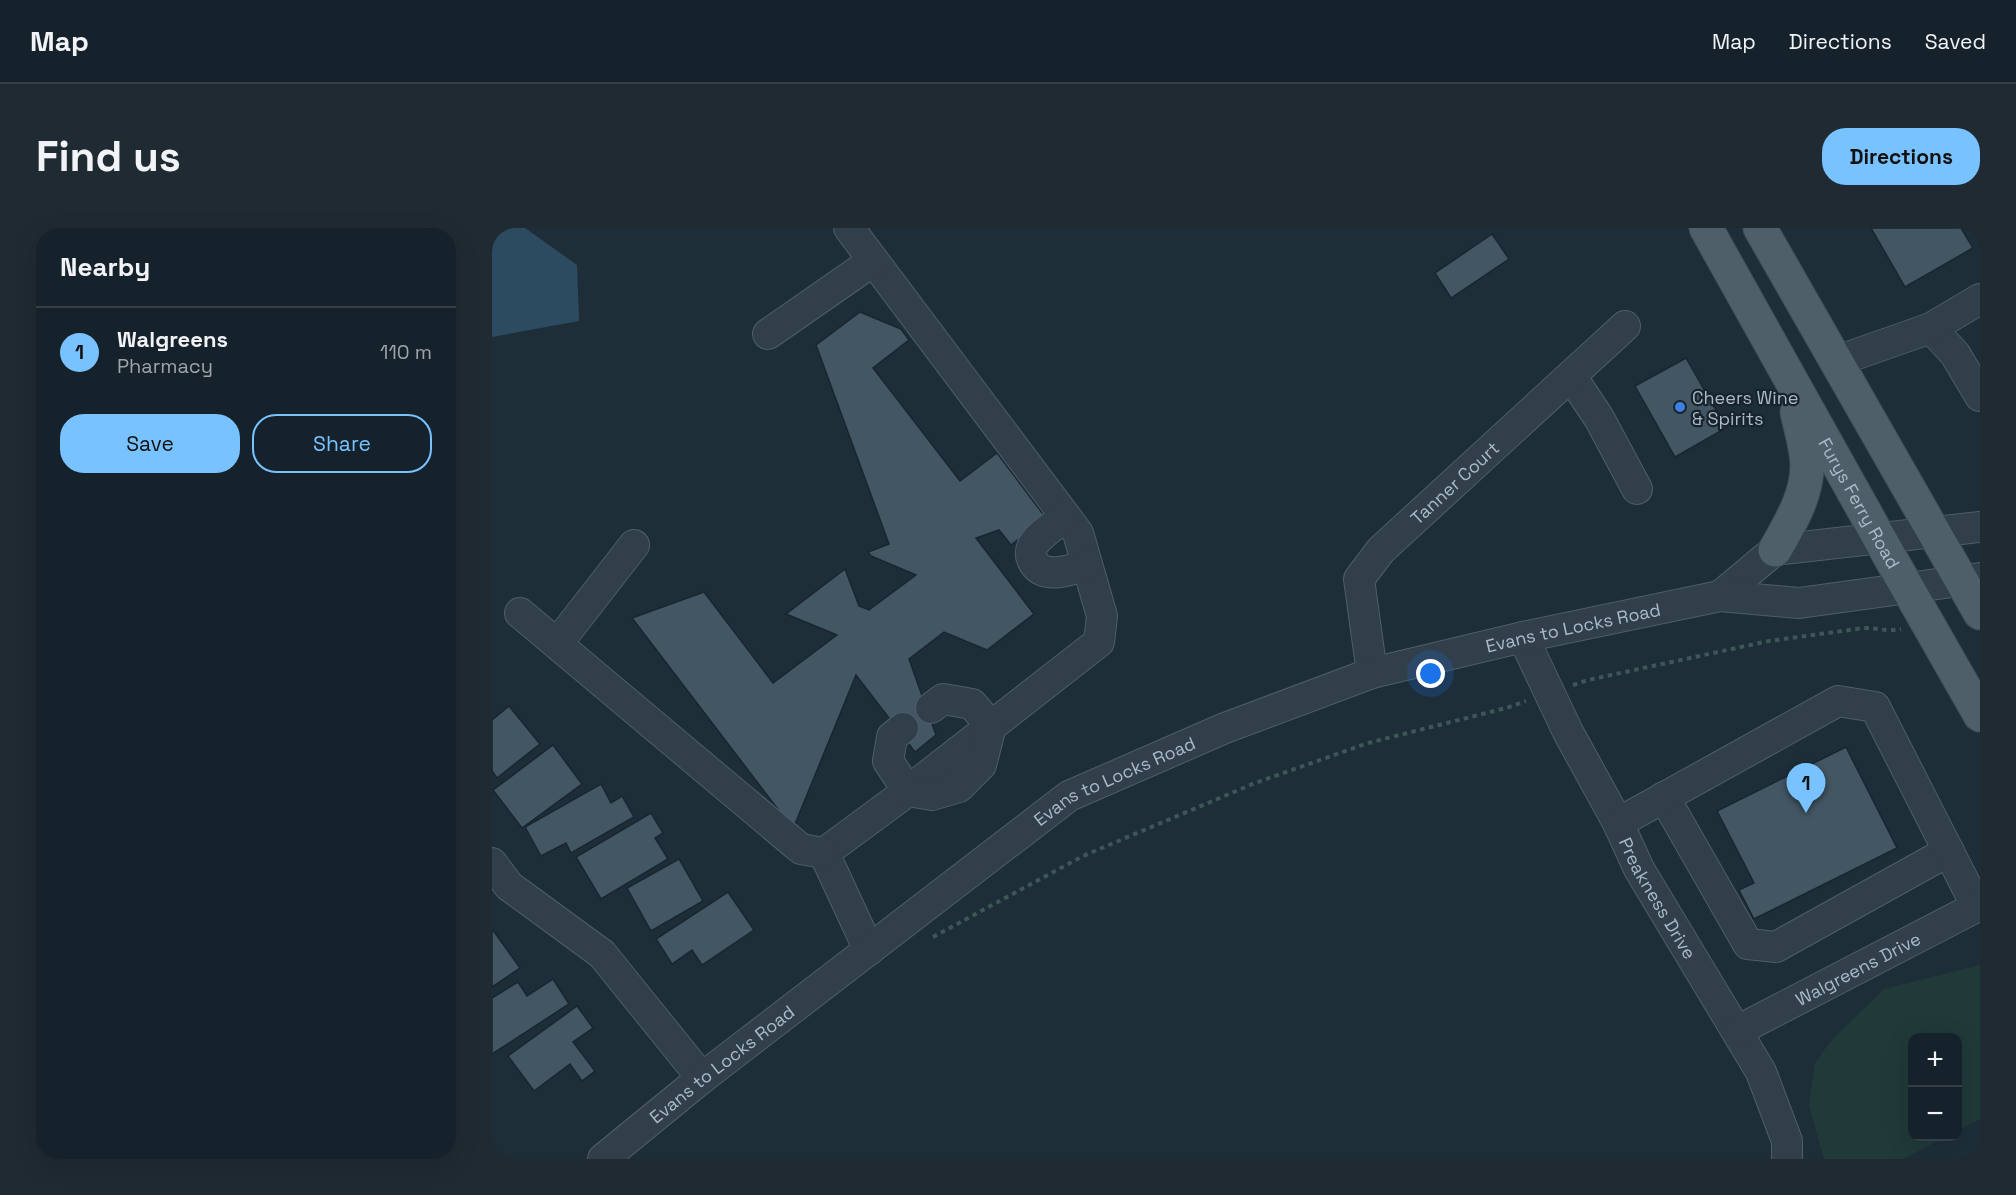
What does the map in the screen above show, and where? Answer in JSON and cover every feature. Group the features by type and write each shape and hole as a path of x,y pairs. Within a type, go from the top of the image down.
{"main road":[{"name":"Furys Ferry Road","path":"1706,228 1980,715"},
{"path":"1760,228 1935,532 1971,579 1980,613"},
{"path":"1775,550 1796,513 1806,476 1807,455 1788,375"}],"street":[{"path":"520,613 801,849 824,853 908,791 1099,642 1102,616 1078,533 849,228"},
{"path":"768,334 873,261"},
{"path":"1837,361 1931,328 1980,299"},
{"name":"Tanner Court","path":"1372,673 1359,579 1381,549 1625,326"},
{"path":"1931,328 1955,354 1980,396"},
{"path":"1571,376 1599,418 1637,489"},
{"path":"1065,517 1036,541 1031,548 1032,560 1038,568 1049,573 1087,565"},
{"path":"1775,550 1980,527"},
{"path":"557,644 634,545"},
{"name":"Evans to Locks Road","path":"1720,596 1775,550"},
{"name":"Evans to Locks Road","path":"603,1159 702,1078 1069,796 1225,728 1372,673 1523,637 1720,596 1799,603 1971,579"},
{"name":"Preakness Drive","path":"1523,637 1568,732 1618,823 1639,869 1761,1072 1787,1141 1787,1159"},
{"path":"931,708 944,699 972,704 991,726"},
{"path":"1618,823 1838,701 1875,707 1979,906"},
{"path":"903,728 892,737 888,761 908,791"},
{"path":"1664,797 1748,944 1776,947 1949,851"},
{"path":"824,853 869,950"},
{"path":"492,863 509,886 602,954 702,1078"},
{"name":"Walgreens Drive","path":"1737,1031 1979,906"}],"path":[{"path":"1588,680 1769,641 1864,628 1894,631"},
{"path":"925,942 1083,856 1255,783 1368,743 1506,708"}],"green space":[{"path":"1980,965 1980,1119 1962,1129 1962,1033 1908,1033 1908,1141 1938,1141 1903,1159 1824,1159 1809,1106 1815,1063 1831,1041 1884,989"}],"water":[{"path":"492,228 525,228 577,265 579,321 492,337"}],"building":[{"path":"1871,228 1961,228 1973,248 1905,287"},
{"path":"1492,234 1509,259 1451,298 1435,273"},
{"path":"860,312 901,329 909,340 873,368 960,481 997,453 1046,518 1011,545 999,530 976,538 1034,614 987,650 944,632 909,659 936,735 915,752 856,675 793,829 632,618 704,592 773,683 837,635 786,614 845,569 859,606 869,610 916,575 871,556 868,552 889,544 816,345"},
{"name":"Cheers Wine & Spirits","path":"1686,358 1726,428 1675,457 1635,386"},
{"path":"509,706 540,744 497,778 492,771 492,720"},
{"path":"553,745 582,784 522,828 493,790"},
{"path":"1846,747 1897,848 1754,919 1739,890 1754,883 1717,811"},
{"path":"601,784 611,803 622,796 634,817 571,853 566,843 541,856 525,827"},
{"path":"651,813 663,833 655,838 668,859 601,899 576,857"},
{"path":"679,859 703,901 651,931 627,888"},
{"path":"728,892 754,930 702,965 692,950 672,964 656,939"},
{"path":"492,929 520,968 492,987"},
{"path":"553,979 569,1004 492,1054 492,998 518,982 527,996"},
{"path":"577,1006 593,1028 573,1042 595,1071 582,1081 570,1064 534,1091 508,1056"}],"place":[{"name":"Cheers Wine & Spirits","path":"1680,407"},
{"name":"Walgreens","path":"1806,813"}]}
